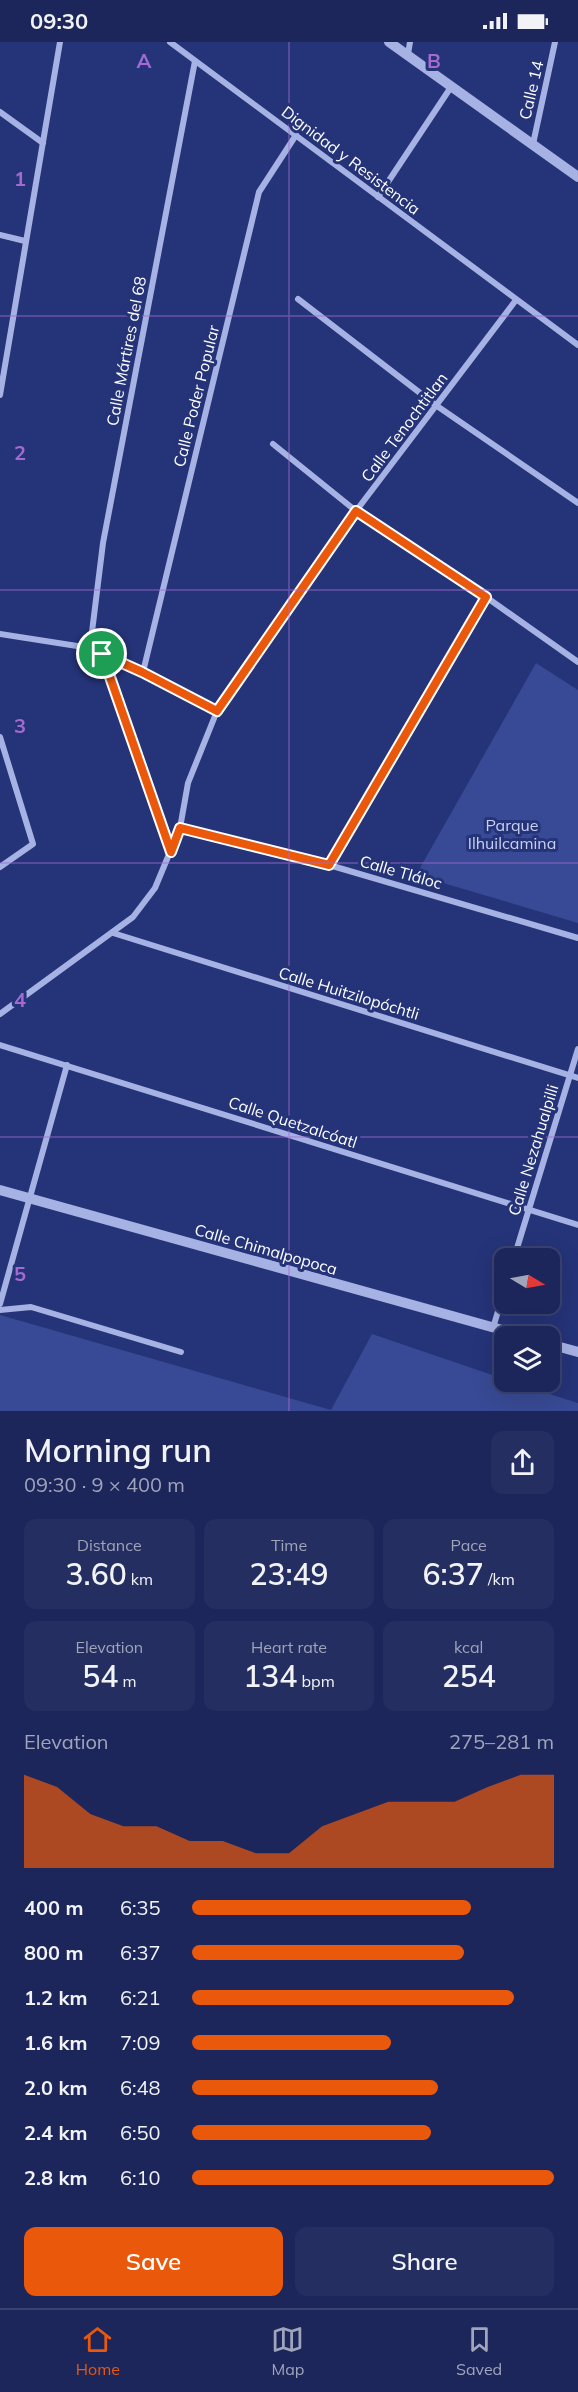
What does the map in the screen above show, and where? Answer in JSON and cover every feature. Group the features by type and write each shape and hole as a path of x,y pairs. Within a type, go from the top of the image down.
{"street":[{"path":"0,396 2,369 60,42"},
{"name":"Dignidad y Resistencia","path":"170,42 578,345"},
{"path":"389,42 578,177"},
{"path":"408,54 410,42"},
{"name":"Calle 14","path":"533,144 555,42"},
{"name":"Calle Mártires del 68","path":"90,648 103,543 195,61"},
{"path":"378,197 451,87"},
{"path":"0,112 43,143"},
{"name":"Calle Poder Popular","path":"142,672 259,192 296,135"},
{"path":"0,235 25,241"},
{"path":"298,299 437,406 578,503"},
{"name":"Calle Tenochtitlan","path":"112,933 133,917 154,888 180,828 188,783 217,711 356,511 516,300"},
{"path":"273,444 356,511 486,597 578,662"},
{"path":"329,865 486,597"},
{"path":"0,634 90,648 217,711"},
{"path":"102,654 171,852"},
{"path":"0,737 33,844 0,867"},
{"name":"Calle Tláloc","path":"180,828 329,865 578,938"},
{"path":"0,1014 112,933"},
{"name":"Calle Huitzilopóchtli","path":"112,933 578,1078"},
{"name":"Calle Quetzalcóatl","path":"0,1045 578,1225"},
{"name":"Calle Nezahualpilli","path":"517,1248 578,1049"},
{"path":"0,1304 67,1065"},
{"name":"Calle Chimalpopoca","path":"0,1190 493,1328"},
{"path":"0,1310 31,1307 181,1352"},
{"path":"493,1328 497,1314"},
{"path":"560,1347 578,1352"}],"green space":[{"name":"Parque Ilhuilcamina","path":"536,663 578,690 578,923 416,875"},
{"path":"0,1315 331,1410 372,1334 494,1376 494,1392 543,1392 578,1403 578,1411 0,1411"}],"route":[{"path":"356,511 486,597 329,865 180,828 171,852 102,654 217,711 356,511"}]}
